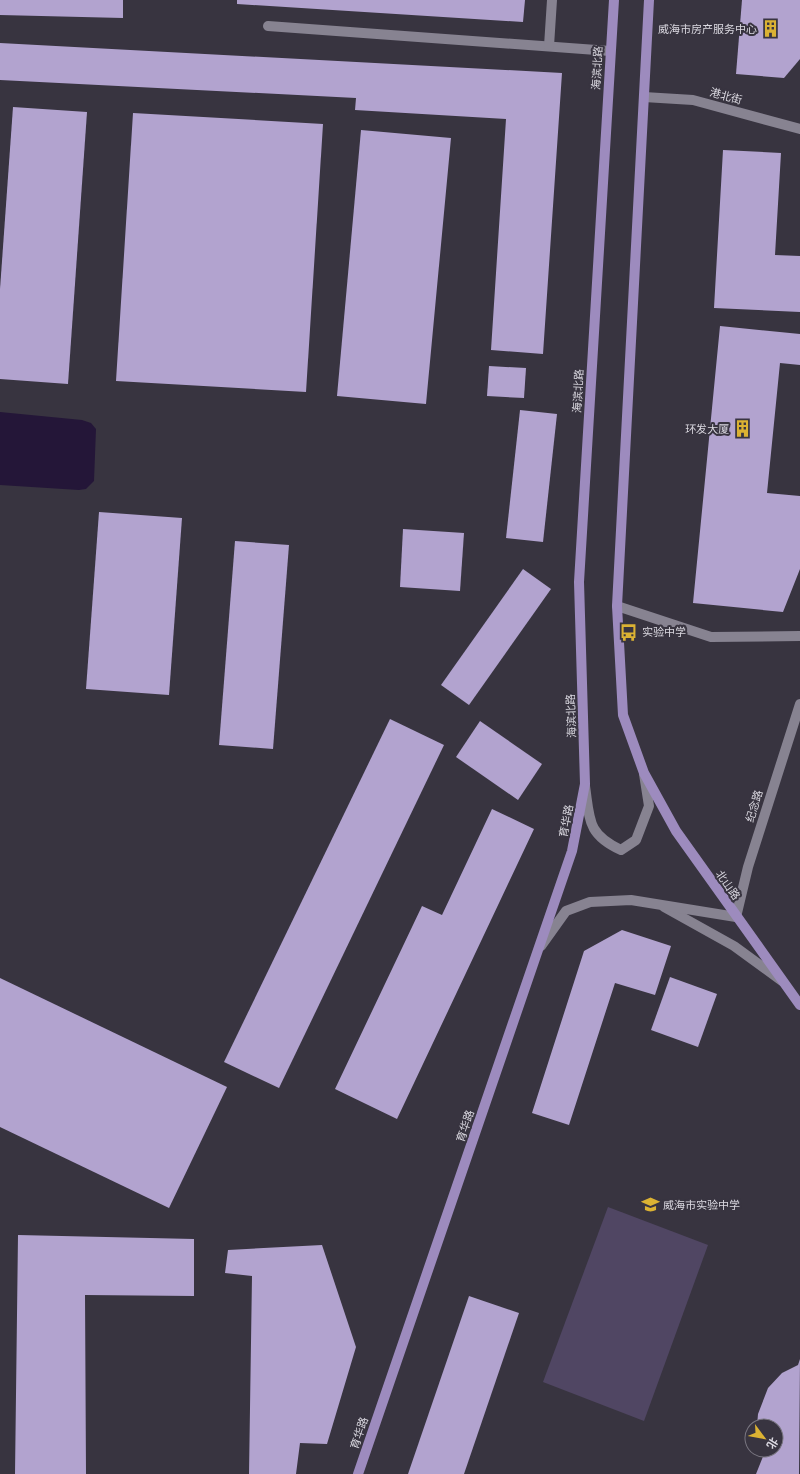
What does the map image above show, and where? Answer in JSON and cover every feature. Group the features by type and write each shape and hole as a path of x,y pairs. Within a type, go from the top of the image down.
{"main road":[{"path":"549,46 552,0"},
{"name":"海滨北路","path":"585,784 579,582 614,0"},
{"path":"585,784 590,824 605,842 621,850 636,840 649,806 644,773 623,714 617,606 650,0"},
{"path":"268,26 610,50"},
{"name":"港北街","path":"644,97 693,100 800,129"},
{"path":"617,606 711,637 800,636"},
{"name":"纪念路","path":"736,917 748,867 800,704"},
{"name":"北山路","path":"644,773 676,831 800,1005"},
{"name":"育华路","path":"358,1474 572,851 585,784"},
{"path":"538,949 566,911 590,902 631,900 736,917"},
{"path":"657,903 734,946 784,983"}],"shaded area":[{"path":"0,412 82,420 91,423 96,429 94,481 86,489 79,490 0,485"},
{"path":"608,1207 708,1245 644,1421 543,1382"}],"building":[{"path":"0,0 123,0 123,18 0,15"},
{"path":"237,0 525,0 523,22 237,4"},
{"name":"威海市房产服务中心","path":"742,0 800,0 800,59 784,78 736,74"},
{"path":"0,43 562,73 543,354 491,350 506,119 355,110 356,98 0,80"},
{"path":"13,107 87,112 68,384 0,379 0,289"},
{"path":"133,113 323,124 306,392 116,381"},
{"path":"361,130 451,138 426,404 337,396"},
{"path":"723,150 781,153 775,255 800,256 800,312 714,308"},
{"name":"环发大厦","path":"720,326 800,334 800,365 780,363 767,493 800,496 800,569 783,612 693,603"},
{"path":"489,366 526,368 524,398 487,396"},
{"path":"520,410 557,414 543,542 506,538"},
{"path":"99,512 182,518 169,695 86,689"},
{"path":"403,529 464,533 460,591 400,587"},
{"path":"235,541 289,545 273,749 219,745"},
{"path":"523,569 551,589 469,705 441,685"},
{"path":"390,719 444,745 279,1088 224,1062"},
{"path":"480,721 542,764 518,800 456,757"},
{"path":"492,809 534,829 397,1119 335,1089 422,906 442,915"},
{"path":"622,930 671,946 655,995 615,983 569,1125 532,1113 584,951"},
{"path":"670,977 717,994 698,1047 651,1030"},
{"path":"0,978 227,1087 169,1208 0,1127"},
{"path":"18,1235 194,1239 194,1296 85,1295 86,1474 15,1474"},
{"path":"322,1245 356,1347 327,1444 300,1443 296,1474 249,1474 252,1276 225,1273 228,1250"},
{"path":"469,1296 519,1313 464,1474 408,1474"},
{"path":"800,1359 799,1474 756,1474 762,1458 784,1458 784,1418 758,1418 758,1414 768,1388 782,1373 798,1365"}],"place":[{"name":"威海市房产服务中心","path":"770,29"},
{"name":"环发大厦","path":"742,429"},
{"name":"实验中学","path":"629,632"},
{"name":"威海市实验中学","path":"650,1205"}]}
